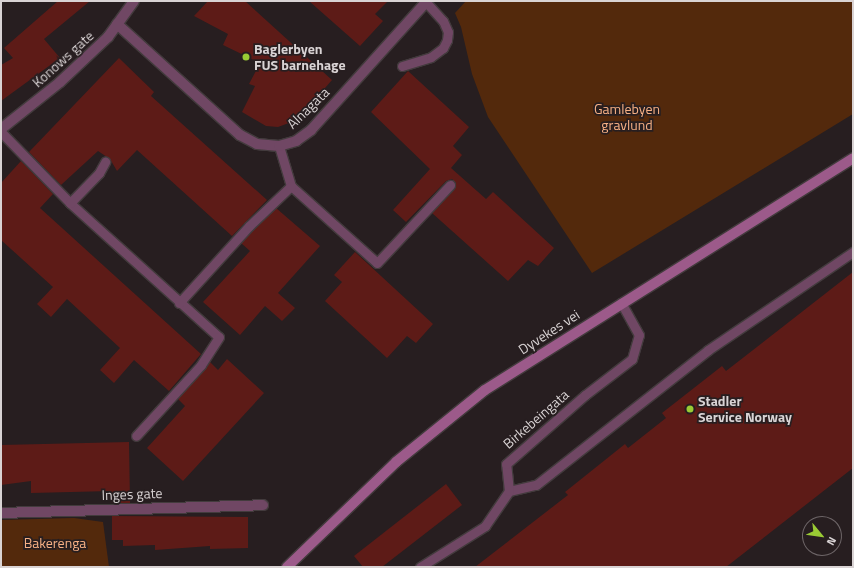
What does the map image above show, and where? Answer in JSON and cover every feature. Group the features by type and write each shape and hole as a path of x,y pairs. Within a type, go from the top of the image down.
{"street":[{"name":"Konows gate","path":"1,129 60,82 117,24 134,1"},
{"name":"Alnagata","path":"117,24 240,135 257,144 279,146 296,141 310,130 426,2"},
{"name":"Dyvekes vei","path":"287,567 355,498 448,419 486,390 621,303 853,158"},
{"name":"Inges gate","path":"1,513 263,505"}],"lane":[{"path":"402,66 431,57 443,48 447,40 448,32 443,21 426,2"},
{"path":"1,132 70,203 219,338 201,364 136,436"},
{"path":"279,146 292,186 377,263 450,185"},
{"path":"70,203 99,173 106,162"},
{"path":"179,303 249,226 292,186"},
{"path":"420,567 485,526 509,491 536,485 708,350 853,252"},
{"name":"Birkebeingata","path":"509,491 506,464 635,355 639,336 621,303"}],"green space":[{"name":"Gamlebyen gravlund","path":"466,1 853,1 853,114 592,273 488,117 472,74 461,27 455,13"},
{"name":"Bakerenga","path":"74,518 103,522 109,567 1,567 1,520"}],"building":[{"path":"58,1 90,1 44,39 60,58 1,101 1,65 13,58 4,48"},
{"path":"208,1 245,1 332,80 297,120 278,127 266,126 242,112 255,86 249,84 260,63 223,45 228,34 194,16"},
{"path":"309,1 388,1 375,14 383,21 360,46"},
{"path":"119,58 154,92 151,96 267,200 232,236 137,150 117,171 110,159 98,151 61,185 29,152"},
{"path":"408,71 469,127 453,146 462,155 451,168 486,199 493,192 554,248 538,266 528,260 508,281 432,213 455,189 456,183 452,179 446,181 406,222 393,210 430,169 371,112"},
{"path":"21,161 53,194 40,208 201,354 169,391 134,360 114,383 100,370 120,348 67,299 51,317 37,304 53,287 1,240 1,183"},
{"path":"276,208 320,246 278,293 295,308 282,321 265,306 240,335 203,302 250,251 241,243"},
{"path":"355,252 433,324 416,343 407,336 387,358 325,301 342,282 334,275"},
{"path":"853,272 853,468 726,567 475,567 568,495 565,492 625,444 628,448 666,418 662,413 722,366 726,371"},
{"path":"227,359 264,393 183,481 147,448 185,406 178,399 210,362 218,370"},
{"path":"129,442 130,503 112,503 111,491 31,493 31,481 1,485 1,445"},
{"path":"446,484 462,505 382,567 363,567 354,556"},
{"path":"112,516 248,517 248,548 210,549 210,546 155,550 155,545 123,546 123,540 112,540"}],"place":[{"name":"Baglerbyen FUS barnehage","path":"246,57"},
{"name":"Stadler Service Norway","path":"690,409"}]}
